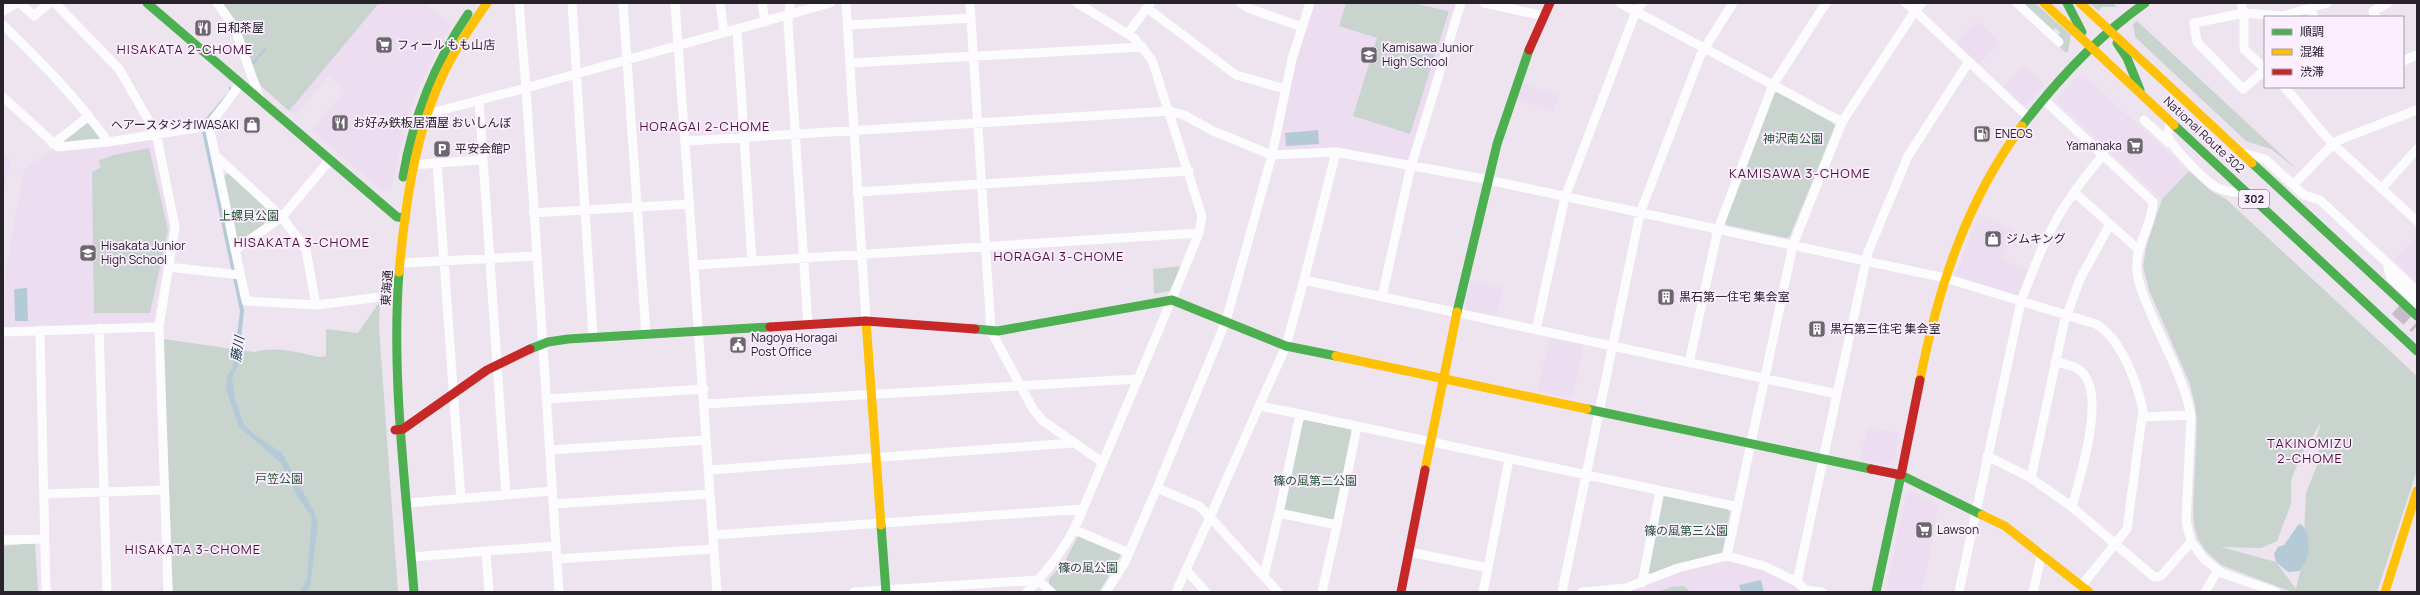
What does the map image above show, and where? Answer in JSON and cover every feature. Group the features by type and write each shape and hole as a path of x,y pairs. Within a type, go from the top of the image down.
{"main road":[{"path":"147,3 329,161 401,217"},
{"name":"東海通","path":"405,592 396,338 401,264 401,217 404,160 414,122 428,84 444,53 476,3"},
{"name":"東海通","path":"414,592 408,504 389,339 389,296 401,217 427,114 437,88 453,57 487,3"},
{"path":"1401,592 1442,378 1486,180 1510,100 1550,3"},
{"name":"National Route 302","path":"2044,3 2417,351"},
{"path":"2067,3 2092,47"},
{"name":"National Route 302","path":"2080,3 2110,29 2417,316"},
{"path":"1876,592 1934,312 1971,209 1993,169 2043,99 2110,29 2145,3"},
{"path":"2110,29 2120,50 2127,58 2141,93"},
{"path":"399,429 452,396 496,364 542,343 593,337 866,322 991,331 1172,300 1286,346 1901,475 1976,510 2005,526 2042,553 2090,592"},
{"path":"866,322 885,591"},
{"path":"2385,592 2417,491"}],"street":[{"path":"3,11 17,3"},
{"path":"20,3 34,16 49,3"},
{"path":"55,3 119,69 156,133 175,227 159,327 168,592"},
{"path":"217,3 235,28 260,100"},
{"path":"519,3 526,88 559,592"},
{"path":"572,3 578,74 593,337"},
{"path":"623,3 646,335"},
{"path":"675,3 700,332 717,592"},
{"path":"720,3 724,33"},
{"path":"762,3 764,22"},
{"path":"790,3 788,23 808,325"},
{"path":"427,114 578,74 830,3"},
{"path":"846,3 866,322"},
{"path":"970,3 991,331 1026,400 1043,421 1072,443 1102,462"},
{"path":"1027,592 1059,557 1075,530 1082,509 1172,300 1199,233 1202,216 1170,111 1152,60 1143,47 1128,33 1077,3"},
{"path":"1240,3 1248,8 1302,27"},
{"path":"1106,592 1129,553 1226,321 1272,155 1285,89 1310,3"},
{"path":"1382,297 1412,165 1461,3"},
{"path":"1484,3 1544,16"},
{"path":"1620,3 1842,122"},
{"path":"1536,330 1564,197 1636,11 1642,3"},
{"path":"1562,592 1640,213 1704,48 1733,3"},
{"path":"1689,363 1718,230 1773,85 1826,3"},
{"path":"1906,3 2028,118"},
{"path":"1728,556 1793,245 1842,122 1915,11 1922,3"},
{"path":"2017,3 2059,42"},
{"path":"2241,3 2244,13 2244,49 2264,68"},
{"path":"2264,70 2243,89 2197,42 2194,23 2244,13 2283,16 2305,7 2327,3"},
{"path":"2376,16 2373,11 2388,3"},
{"path":"1128,33 1149,5 1236,75 1285,89"},
{"path":"2305,7 2313,16"},
{"path":"848,25 971,18"},
{"path":"3,25 52,72 90,116 108,142"},
{"path":"737,29 752,261"},
{"path":"850,63 1143,47"},
{"path":"2404,61 2417,55"},
{"path":"1797,582 1865,261 1908,156 1968,63"},
{"path":"3,97 58,147 108,142 205,126 240,84"},
{"path":"2285,88 2302,105 2314,125 2417,221"},
{"path":"2043,99 2152,200 2153,206 2138,249 2137,269 2141,290 2181,380 2191,415 2186,521 2191,542 2205,560 2218,570 2258,589 2276,592"},
{"path":"479,101 506,495"},
{"path":"2293,185 2333,144 2339,140 2417,110"},
{"path":"686,141 1170,111 1184,115 1213,131 1272,155 1336,152 1486,180 1945,278 2096,324 2110,334 2117,344 2140,397 2142,417 2129,522 2116,544 2082,585"},
{"path":"53,144 90,116"},
{"path":"2144,120 2214,186 2229,191 2249,194"},
{"path":"2171,121 2167,135 2171,145"},
{"path":"205,126 216,156 235,250 236,275 246,301 316,305 389,296"},
{"path":"2382,188 2417,149"},
{"path":"1176,592 1286,346 1336,152"},
{"path":"1959,592 1986,456 2021,301 2044,245 2074,192 2104,154"},
{"path":"2243,154 2265,159 2304,195 2320,200 2417,291"},
{"path":"216,156 282,217 306,250 316,305"},
{"path":"413,165 483,160"},
{"path":"235,250 282,217 329,161"},
{"path":"437,163 452,396 461,499"},
{"path":"857,192 1189,171"},
{"path":"2074,192 2138,249"},
{"path":"533,213 690,204"},
{"path":"2031,478 2055,362 2067,315 2080,279 2110,224"},
{"path":"695,265 1199,233"},
{"path":"401,264 537,256"},
{"path":"2386,262 2392,278 2417,303"},
{"path":"168,267 236,275"},
{"path":"1304,280 1837,394"},
{"path":"3,332 159,327"},
{"path":"99,328 107,592"},
{"path":"40,330 46,592"},
{"path":"2055,362 2080,370 2086,376 2093,394 2093,416 2072,507"},
{"path":"705,404 1138,379"},
{"path":"546,399 704,389"},
{"path":"1259,406 1738,507"},
{"path":"1264,576 1300,414"},
{"path":"2142,417 2191,415"},
{"path":"1322,592 1357,427"},
{"path":"550,450 706,440"},
{"path":"709,470 1072,443"},
{"path":"1986,456 2031,478 2072,507 2154,577 2160,576 2191,542"},
{"path":"1483,592 1509,459"},
{"path":"1157,488 1199,506 1278,592"},
{"path":"44,494 164,490"},
{"path":"408,504 552,491"},
{"path":"1642,583 1660,491"},
{"path":"553,504 710,494"},
{"path":"713,535 880,522 1082,509"},
{"path":"1278,513 1337,525"},
{"path":"2407,520 2417,524"},
{"path":"1075,530 1129,553"},
{"path":"3,540 44,539"},
{"path":"412,557 556,546"},
{"path":"557,559 714,549"},
{"path":"486,551 489,592"},
{"path":"1409,552 1488,568"},
{"path":"2033,592 2042,553"},
{"path":"1582,592 1626,588 1688,565 1728,556 1764,566 1797,582 1806,590 1822,592"},
{"path":"1186,570 1206,592"},
{"path":"2205,592 2218,570"},
{"path":"854,592 937,589 1038,580 1051,592"}],"shaded area":[{"path":"379,3 425,3 451,25 426,71 407,118 391,190 383,192 312,130 345,90 329,76 295,116 289,111"},
{"name":"Kamisawa Junior High School","path":"1313,3 1455,3 1409,158 1406,160 1337,147 1280,151 1276,148 1305,27"},
{"path":"1977,21 2000,43 1977,66 1955,45"},
{"path":"2024,65 2044,84 2026,106 2021,107 2001,89"},
{"path":"2078,76 2085,77 2189,171 2162,199 2057,102 2058,98"},
{"path":"1523,83 1559,96 1553,111 1517,98"},
{"name":"Hisakata Junior High School","path":"150,140 153,141 171,230 153,320 151,322 4,327 5,275 24,169 50,151"},
{"path":"3,153 11,161 3,196"},
{"path":"1979,215 2015,231 2001,260 2029,271 2020,293 2015,296 1955,276"},
{"path":"2417,235 2417,281 2394,260"},
{"path":"1470,280 1503,287 1497,318 1467,312 1465,308"},
{"path":"1550,336 1584,343 1572,398 1537,390"},
{"path":"1867,427 1899,433 1894,461 1888,465 1860,459"},
{"path":"1913,492 1939,504 1922,592 1886,592 1906,495"},
{"path":"1729,560 1749,564 1774,575 1803,592 1623,592 1678,572"}],"green space":[{"path":"222,3 379,3 289,111 261,86"},
{"path":"1346,3 1412,3 1449,11 1410,134 1353,116 1377,38 1339,26"},
{"path":"2021,3 2036,4 2071,35 2068,52 2066,53 2059,44 2058,38 2060,32 2055,28 2053,31"},
{"path":"2090,3 2113,3 2117,7 2102,7 2098,11"},
{"path":"2137,21 2298,170 2271,149 2246,141 2135,37 2133,24"},
{"name":"神沢南公園","path":"1778,92 1833,123 1835,126 1790,236 1786,238 1727,225 1724,221 1774,93"},
{"path":"89,119 104,140 63,143 61,141"},
{"path":"149,148 168,230 150,313 94,313 92,172 101,167 98,161 113,155"},
{"path":"2189,171 2211,191 2226,199 2417,376 2417,470 2377,592 2292,592 2221,565 2205,550 2198,539 2194,526 2193,510 2197,422 2195,406 2190,384 2149,290 2143,266 2147,244 2162,199","holes":["2321,422 2316,439 2320,458 2306,493 2303,559 2296,589 2276,562 2221,547 2261,548 2277,541 2291,504 2291,480 2301,456"]},
{"name":"上螺貝公園","path":"229,172 274,215 273,220 240,243 236,242 223,177"},
{"path":"1181,266 1170,291 1154,294 1153,269"},
{"name":"戸笠公園","path":"380,301 379,328 398,592 173,592 163,339 254,352 262,350 279,350 319,357 326,356 326,329 358,333"},
{"name":"篠の風第二公園","path":"1305,420 1350,429 1352,432 1334,519 1331,522 1284,512 1283,507 1301,422"},
{"name":"篠の風第三公園","path":"1666,495 1728,509 1730,513 1722,553 1652,575 1646,572 1662,498"},
{"name":"篠の風公園","path":"1078,536 1119,551 1121,555 1099,592 1058,592 1049,584 1049,579 1065,561"},
{"path":"35,543 38,592 3,592 3,546"},
{"path":"1683,586 1691,592 1659,592 1671,587"}],"water":[{"path":"229,86 232,89 204,123 244,311 238,366 232,377 235,398 244,425 255,435 282,453 314,512 318,524 310,587 306,592 300,592 307,579 312,517 297,496 281,463 239,427 226,389 227,376 233,367 240,311 200,122 207,117 229,91"},
{"path":"1318,130 1319,144 1286,146 1285,133"},
{"path":"27,288 28,321 15,321 14,289"},
{"path":"2301,524 2305,529 2309,541 2308,555 2303,567 2299,571 2288,572 2276,562 2274,554 2278,547 2284,545 2298,525"},
{"path":"1761,580 1764,592 1741,592 1739,585"}],"waterway":[{"name":"藤川","path":"253,63 265,49"}],"tunnel":[{"path":"2397,308 2417,326"}],"traffic: fast":[{"path":"147,3 397,217 405,218"},
{"path":"2067,3 2082,32"},
{"path":"2022,126 2049,92 2079,60 2110,30 2145,3"},
{"path":"403,177 407,155 426,92 445,52 468,14"},
{"path":"2117,43 2127,58 2140,90"},
{"path":"1457,312 1497,144 1529,50"},
{"path":"2174,125 2417,351"},
{"path":"2252,163 2417,316"},
{"path":"399,272 397,312 398,392 414,592"},
{"path":"975,329 998,331 1172,300 1286,346 1336,356"},
{"path":"530,349 548,342 568,339 770,327"},
{"path":"1587,409 1871,469"},
{"path":"1876,592 1901,475 1982,515"},
{"path":"881,525 886,592"}],"traffic: slow":[{"path":"399,272 404,223 412,174 424,125 441,79 451,59 474,21 487,3"},
{"path":"2044,3 2174,125"},
{"path":"2080,3 2252,163"},
{"path":"1920,380 1927,346 1945,279 1957,247 1985,185 2002,155 2022,126"},
{"path":"1425,470 1457,312"},
{"path":"866,321 881,525"},
{"path":"1336,356 1587,409"},
{"path":"2385,592 2417,491"},
{"path":"1982,515 2005,526 2089,592"}],"traffic: jam":[{"path":"1529,50 1550,3"},
{"path":"770,327 866,321 975,329"},
{"path":"395,430 403,429 487,370 530,349"},
{"path":"1871,469 1901,475 1920,380"},
{"path":"1401,592 1425,470"}],"place":[{"name":"日和茶屋","path":"203,28"},
{"name":"フィール もも山店","path":"384,45"},
{"name":"Kamisawa Junior High School","path":"1369,55"},
{"name":"お好み鉄板居酒屋 おいしんぼ","path":"340,123"},
{"name":"ヘアースタジオIWASAKI","path":"252,125"},
{"name":"ENEOS","path":"1982,134"},
{"name":"Yamanaka","path":"2135,146"},
{"name":"平安会館P","path":"442,149"},
{"name":"ジムキング","path":"1993,239"},
{"name":"Hisakata Junior High School","path":"88,253"},
{"name":"黒石第一住宅 集会室","path":"1666,297"},
{"name":"黒石第三住宅 集会室","path":"1817,329"},
{"name":"Nagoya Horagai Post Office","path":"738,345"},
{"name":"Lawson","path":"1924,530"}],"district":[{"name":"HISAKATA 2-CHOME","path":"185,49"},
{"name":"HORAGAI 2-CHOME","path":"705,126"},
{"name":"KAMISAWA 3-CHOME","path":"1800,173"},
{"name":"HISAKATA 3-CHOME","path":"302,242"},
{"name":"HORAGAI 3-CHOME","path":"1059,256"},
{"name":"TAKINOMIZU 2-CHOME","path":"2310,450"},
{"name":"HISAKATA 3-CHOME","path":"193,549"}]}
